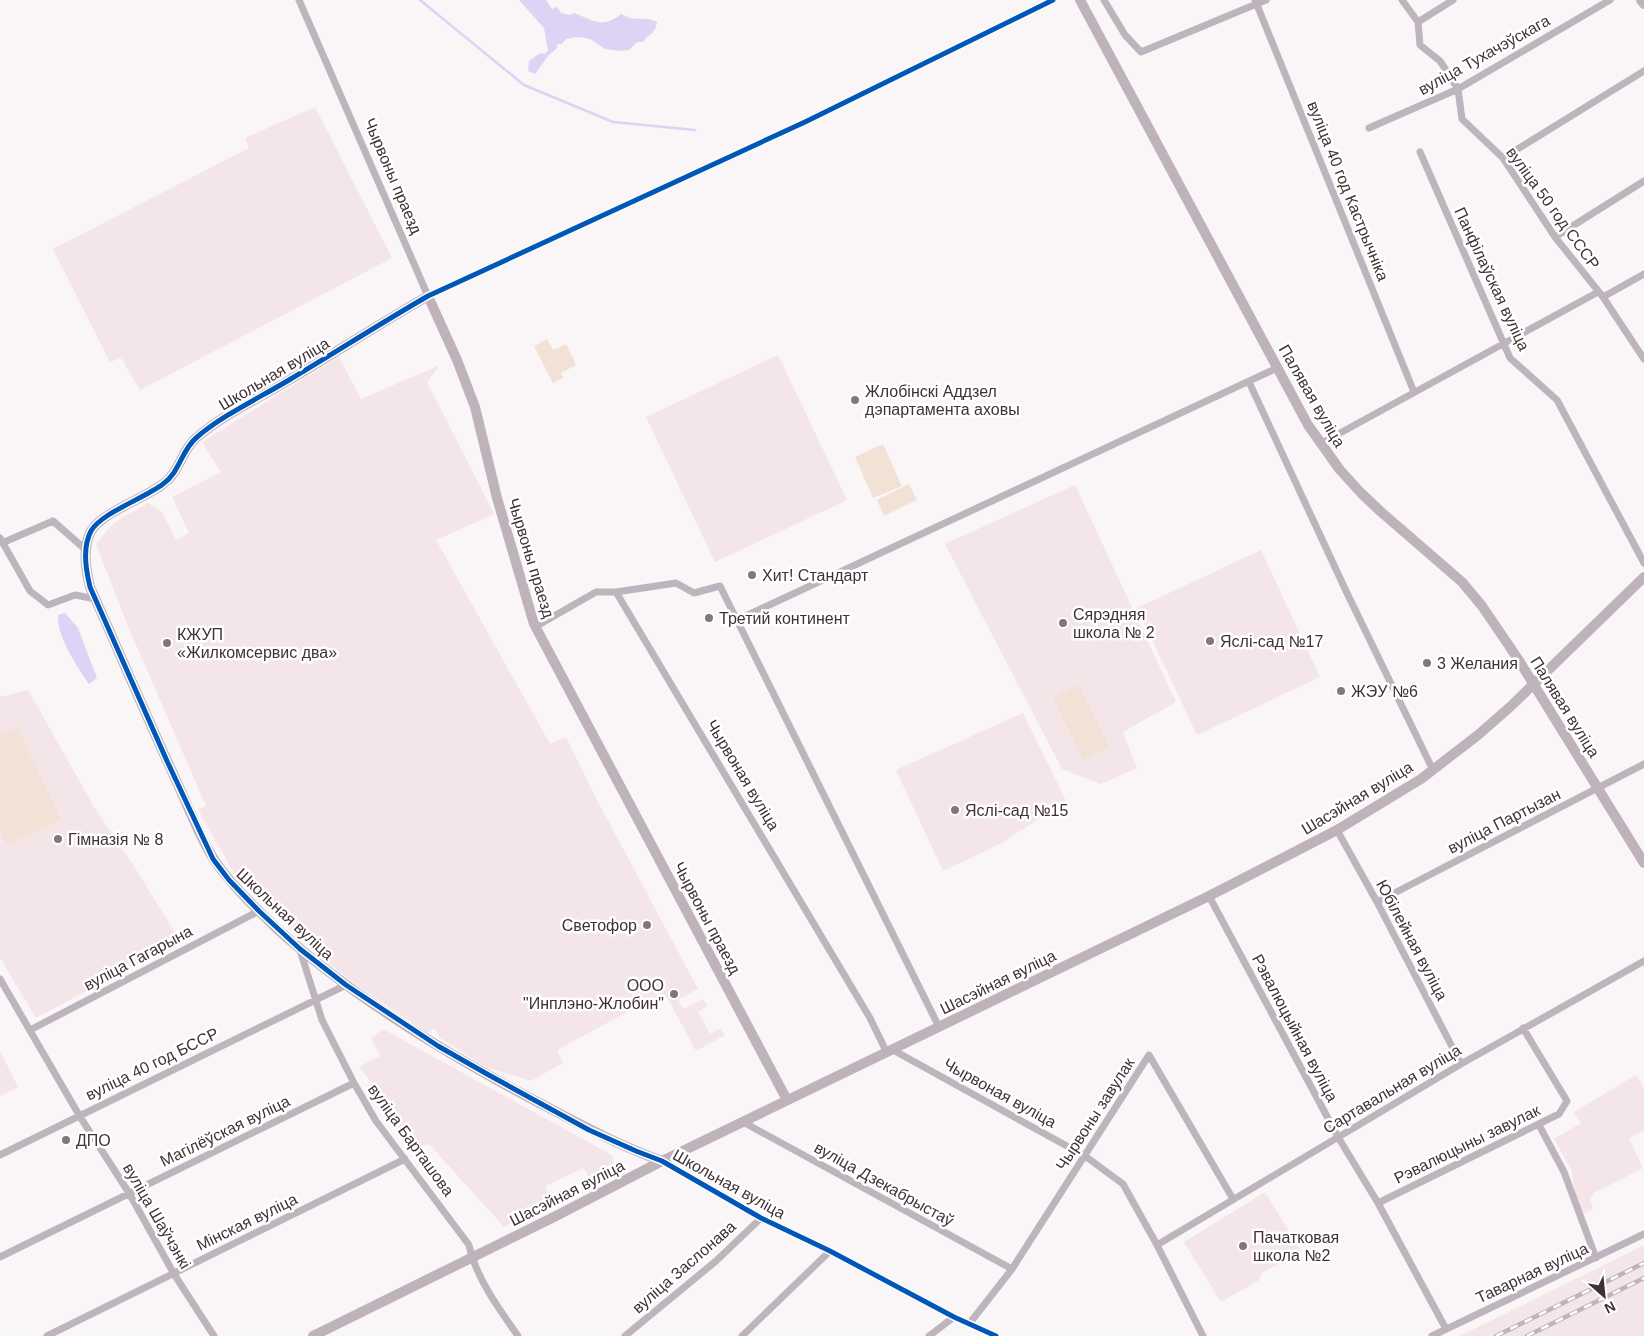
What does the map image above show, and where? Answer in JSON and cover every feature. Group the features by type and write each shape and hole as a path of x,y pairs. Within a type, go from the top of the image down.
{"street":[{"name":"Чырвоны праезд","path":"299,0 457,360 475,407 497,498 535,627 787,1100"},
{"path":"428,296 805,122 1053,0"},
{"name":"Палявая вуліца","path":"1080,0 1277,368 1320,444 1340,470 1380,511 1462,582 1482,606 1534,684 1644,863"},
{"path":"1104,0 1125,35 1141,52 1256,2 1266,0"},
{"name":"вуліца 50 год СССР","path":"1402,0 1418,22 1420,45 1440,61 1458,89 1462,119 1502,158 1555,237 1601,295 1644,359"},
{"path":"1418,22 1454,0"},
{"name":"вуліца Тухачэўскага","path":"1368,128 1458,89 1610,0"},
{"path":"1641,0 1644,4"},
{"name":"вуліца 40 год Кастрычніка","path":"1256,2 1414,392"},
{"path":"1502,158 1644,71"},
{"name":"Панфілаўская вуліца","path":"1420,152 1510,358 1557,400 1644,563"},
{"path":"1555,237 1644,181"},
{"path":"1320,444 1414,392 1644,274"},
{"name":"Школьная вуліца","path":"428,296 213,426 194,440 179,467 168,480 102,520 91,531 86,550 86,572 96,599 167,761 213,859 229,880 300,949 346,984 438,1046 589,1130 662,1161 761,1218 830,1251 954,1317 996,1336"},
{"path":"737,620 1277,368"},
{"path":"1249,382 1346,591 1433,770"},
{"path":"86,550 53,521 2,545 30,591 48,604 74,595 96,599"},
{"name":"Шасэйная вуліца","path":"313,1336 556,1216 662,1161 1210,896 1337,830 1406,789 1478,735 1534,684 1644,577"},
{"path":"535,627 596,592 616,592 676,583 694,593 720,586 939,1027"},
{"name":"Чырвоная вуліца","path":"616,592 890,1052 1085,1156 1123,1184 1157,1245 1203,1336"},
{"name":"вуліца Партызан","path":"1377,902 1644,764"},
{"name":"Юбілейная вуліца","path":"1337,830 1377,902 1461,1064"},
{"name":"Рэвалюцыйная вуліца","path":"1210,896 1338,1137 1378,1203 1446,1329"},
{"name":"вуліца Гагарына","path":"30,1030 259,911"},
{"name":"вуліца Барташова","path":"300,949 322,1020 354,1083 376,1121 469,1244 472,1257 489,1292 518,1336"},
{"name":"Сартавальная вуліца","path":"1157,1245 1233,1198 1461,1064 1644,961"},
{"name":"вуліца Шаўчэнкі","path":"0,980 79,1115 129,1193 174,1274 214,1336"},
{"name":"вуліца 40 год БССР","path":"0,1155 346,984"},
{"name":"Рэвалюцыны завулак","path":"1378,1203 1559,1114 1567,1101 1523,1028"},
{"name":"Чырвоны завулак","path":"970,1324 1012,1269 1150,1055 1233,1198"},
{"name":"Магілёўская вуліца","path":"0,1257 354,1083"},
{"name":"вуліца Дзекабрыстаў","path":"743,1122 1012,1269"},
{"path":"1539,1125 1564,1172 1596,1258"},
{"name":"Мінская вуліца","path":"47,1336 405,1159"},
{"name":"вуліца Заслонава","path":"625,1336 716,1261 761,1218"},
{"name":"Таварная вуліца","path":"1432,1336 1644,1234"},
{"path":"742,1336 830,1251"},
{"path":"929,1336 954,1317"}],"shaded area":[{"path":"519,0 546,0 552,9 557,7 561,13 570,15 574,13 598,22 609,21 621,14 630,18 657,22 653,32 643,42 637,42 629,50 605,49 586,38 566,39 562,44 558,44 535,74 528,71 529,61 540,53 545,54 548,50 544,28"},
{"path":"315,107 392,258 140,390 121,358 110,362 53,249 249,148 245,138"},
{"path":"547,339 553,350 566,344 576,365 561,373 563,378 553,383 534,346"},
{"path":"778,355 847,500 715,562 646,417"},
{"path":"339,357 361,399 440,365 427,382 494,514 436,540 550,744 566,737 597,800 698,989 678,1000 683,1009 703,999 707,1006 698,1012 710,1034 721,1028 725,1035 696,1051 667,997 643,1010 640,1005 557,1050 563,1063 531,1081 485,1067 439,1037 435,1028 427,1033 361,988 320,957 237,878 198,809 206,806 127,624 96,544 112,525 148,503 162,512 176,540 189,533 172,497 221,472 202,442"},
{"path":"883,444 902,486 873,498 855,457"},
{"path":"909,484 917,500 884,516 877,500"},
{"name":"Сярэдняя школа № 2","path":"1075,485 1176,702 1123,732 1137,768 1101,784 1062,769 945,544"},
{"path":"1261,550 1320,677 1197,735 1137,608"},
{"path":"65,613 78,628 97,678 89,684 64,642 58,615"},
{"path":"1079,685 1109,747 1083,760 1053,698"},
{"name":"Гімназія № 8","path":"28,690 97,812 134,866 180,941 36,1018 0,958 0,697"},
{"path":"1023,713 1066,801 1000,844 943,871 896,770"},
{"path":"18,728 61,820 7,845 0,830 0,736"},
{"path":"383,1029 612,1155 614,1167 591,1180 583,1168 545,1186 552,1201 504,1227 430,1145 407,1144 371,1098 378,1090 359,1067 380,1056 371,1038"},
{"path":"0,1051 18,1087 0,1096"},
{"path":"1636,1075 1644,1088 1644,1130 1629,1138 1643,1168 1594,1193 1590,1199 1593,1209 1581,1215 1575,1195 1572,1171 1554,1139 1581,1123 1574,1112"},
{"name":"Пачатковая школа №2","path":"1265,1192 1301,1251 1262,1273 1258,1281 1221,1302 1184,1242"},
{"path":"1644,1245 1644,1336 1459,1336 1523,1305"}],"waterway":[{"path":"420,0 524,85 613,122 695,130"}],"railway":[{"path":"1496,1336 1644,1263"},
{"path":"1527,1336 1644,1278"}],"cycle path":[{"path":"996,1336 954,1317 830,1251 761,1218 662,1161 589,1130 487,1074 438,1046 346,985 300,949 229,880 213,859 167,761 90,587 86,566 86,545 91,531 96,524 169,479 191,443 206,430 428,296 805,122 1053,0"}],"place":[{"name":"Жлобінскі Аддзел дэпартамента аховы","path":"855,400"},
{"name":"Хит! Стандарт","path":"752,575"},
{"name":"Третий континент","path":"709,618"},
{"name":"Сярэдняя школа № 2","path":"1063,623"},
{"name":"Яслі-сад №17","path":"1210,641"},
{"name":"КЖУП «Жилкомсервис два»","path":"167,643"},
{"name":"3 Желания","path":"1427,663"},
{"name":"ЖЭУ №6","path":"1341,691"},
{"name":"Яслі-сад №15","path":"955,810"},
{"name":"Гімназія № 8","path":"58,839"},
{"name":"Светофор","path":"647,925"},
{"name":"ООО \"Инплэно-Жлобин\"","path":"674,994"},
{"name":"ДПО","path":"66,1140"},
{"name":"Пачатковая школа №2","path":"1243,1246"}]}
